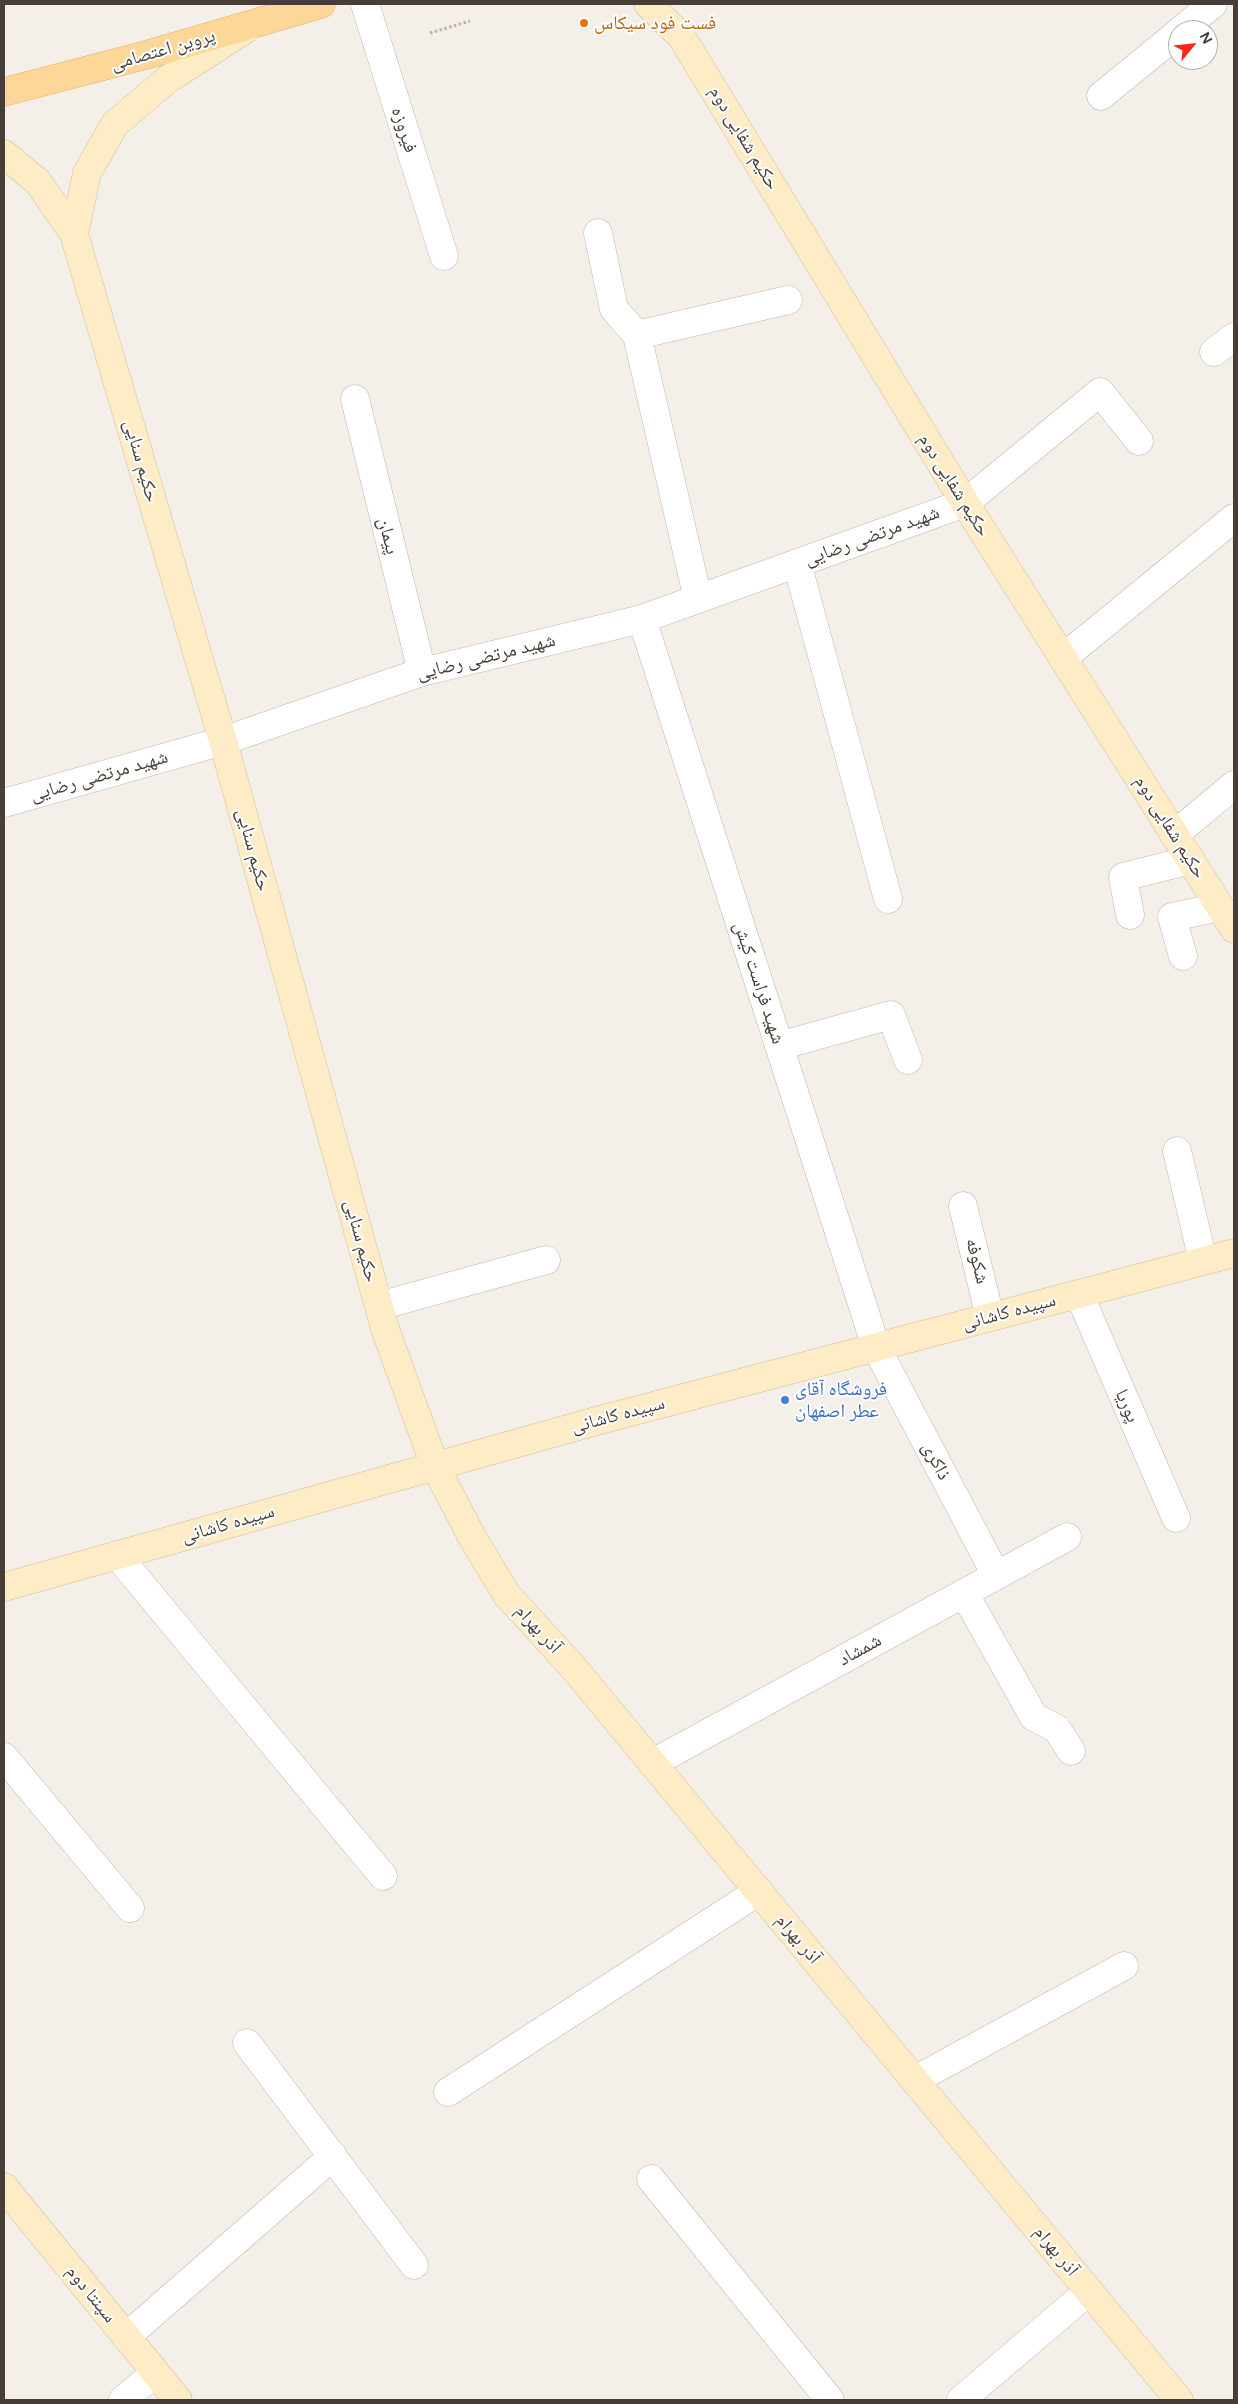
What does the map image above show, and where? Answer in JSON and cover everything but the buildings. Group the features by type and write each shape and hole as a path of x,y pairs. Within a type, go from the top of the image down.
{"main road":[{"name":"پروین اعتصامی","path":"4,92 146,56 321,4"}],"street":[{"name":"فیروزه","path":"364,4 444,256"},
{"path":"648,4 681,36"},
{"path":"674,4 681,36"},
{"path":"1193,20 1213,4"},
{"path":"74,234 87,173 115,124 168,79 254,24"},
{"name":"حکیم شفایی دوم","path":"681,36 964,503 1227,918"},
{"path":"1101,96 1168,41"},
{"path":"4,154 38,182 74,234"},
{"path":"598,233 614,309 637,335 693,601"},
{"name":"حکیم سنایی","path":"74,234 223,741 385,1329 435,1466"},
{"path":"637,335 788,300"},
{"name":"شهید مرتضی رضایی","path":"4,803 223,741 422,672 651,615 964,503 1100,392 1139,441"},
{"name":"پیمان","path":"355,399 422,672"},
{"path":"1063,658 1234,518"},
{"path":"797,563 888,899"},
{"name":"شهید فراست کیش","path":"651,615 779,1046 876,1347"},
{"path":"1174,835 1234,785"},
{"path":"1130,915 1123,877 1191,860"},
{"path":"1184,956 1172,918 1227,918"},
{"path":"779,1046 891,1015 908,1060"},
{"path":"1177,1151 1203,1261"},
{"name":"شکوفه","path":"962,1206 990,1317"},
{"name":"سپیده کاشانی","path":"4,1585 435,1466 1234,1253"},
{"path":"379,1306 546,1260"},
{"name":"پوریا","path":"1078,1294 1176,1518"},
{"name":"ذاکری","path":"876,1347 996,1575"},
{"name":"آذر بهرام","path":"435,1466 472,1537 507,1595 572,1666 1179,2400"},
{"name":"شمشاد","path":"652,1763 1067,1537"},
{"path":"117,1555 384,1876"},
{"path":"964,1593 1034,1718 1057,1729 1071,1751"},
{"path":"4,1756 130,1908"},
{"path":"448,2092 759,1892"},
{"path":"915,2080 1124,1966"},
{"path":"246,2042 414,2264"},
{"path":"126,2337 333,2156"},
{"path":"651,2179 830,2400"},
{"name":"سپنتا دوم","path":"4,2187 178,2400"},
{"path":"961,2400 1089,2291"},
{"path":"124,2400 155,2372"}],"path":[{"path":"430,32 470,21"}],"place":[{"name":"فست فود سیکاس","path":"584,23"},
{"name":"فروشگاه آقای عطر اصفهان","path":"785,1400"}]}
